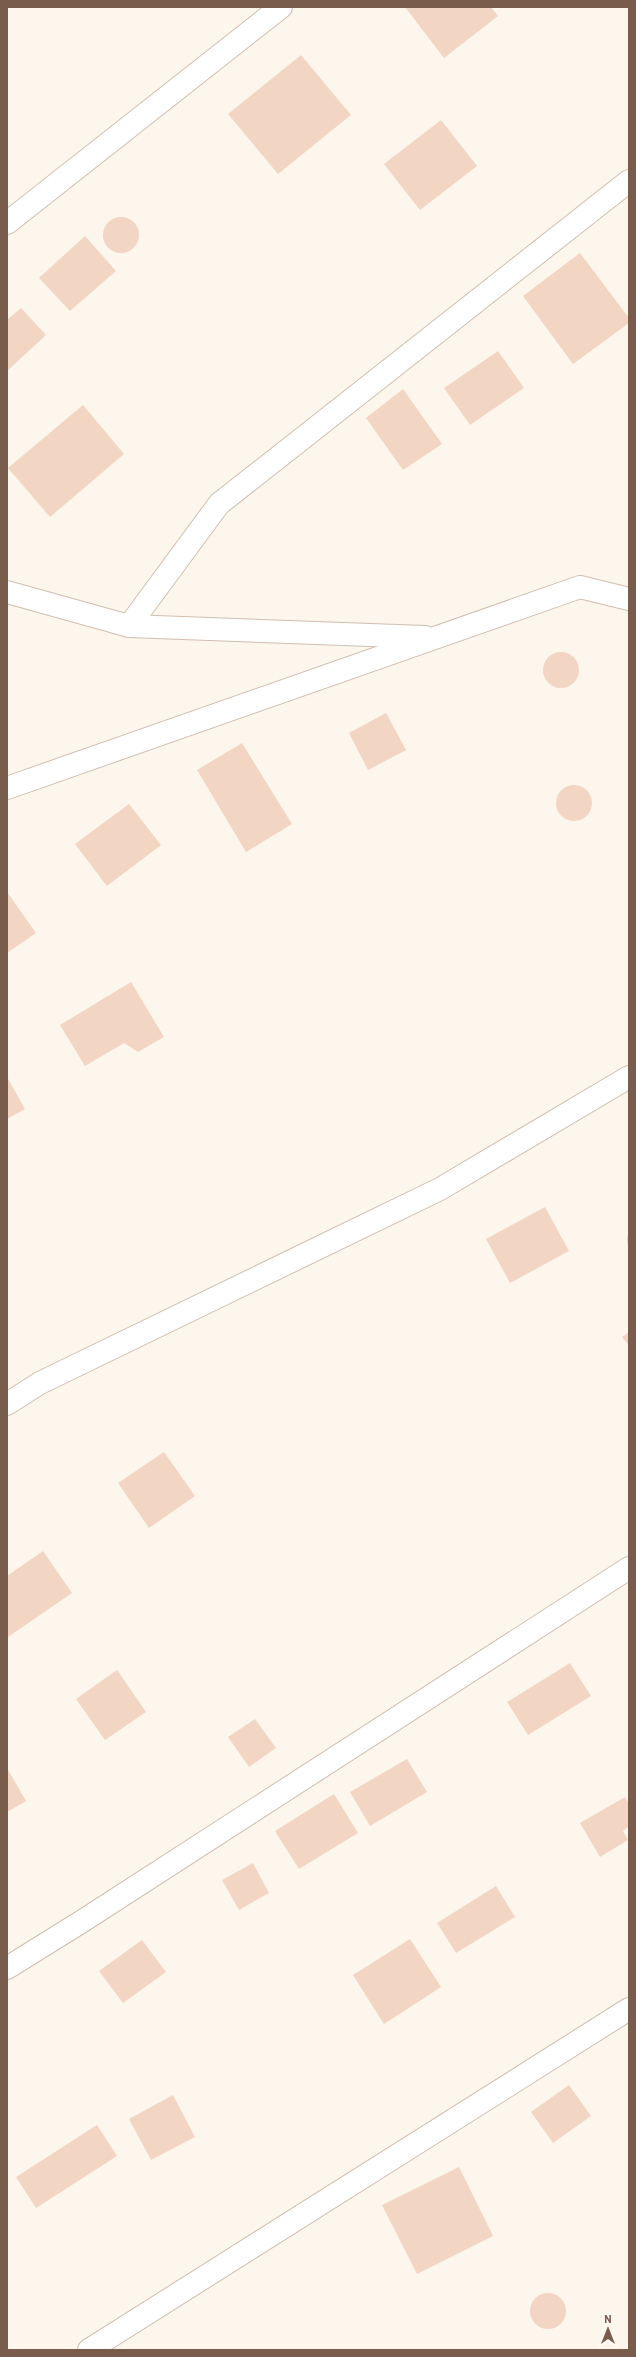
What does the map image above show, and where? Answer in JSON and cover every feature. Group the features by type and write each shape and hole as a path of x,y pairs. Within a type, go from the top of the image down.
{"street":[{"path":"7,222 281,7"},
{"path":"129,626 219,504 629,181"},
{"path":"7,788 580,587 629,599"},
{"path":"7,592 129,626 438,637"},
{"path":"7,1404 40,1383 440,1189 629,1077"},
{"path":"7,1968 94,1914 629,1568"},
{"path":"89,2350 629,2009"}],"building":[{"path":"405,7 491,7 498,16 444,58"},
{"path":"301,55 351,115 278,174 228,114"},
{"path":"441,120 477,166 420,210 384,164"},
{"path":"125,217 134,222 138,228 138,242 134,248 125,253 117,253 108,248 104,242 103,231 108,222 114,218"},
{"path":"85,236 116,271 70,311 39,278"},
{"path":"580,253 629,318 629,323 573,364 523,296"},
{"path":"21,308 46,335 7,371 7,320"},
{"path":"498,351 524,388 470,425 444,388"},
{"path":"403,389 442,444 403,470 366,418"},
{"path":"83,405 124,454 50,517 8,468"},
{"path":"565,652 574,657 578,663 578,677 574,683 565,688 557,688 548,683 544,677 543,666 548,657 554,653"},
{"path":"386,713 406,750 368,770 349,733"},
{"path":"242,743 292,824 246,852 197,770"},
{"path":"578,785 587,790 591,796 591,810 587,816 578,821 570,821 561,816 557,810 556,799 561,790 567,786"},
{"path":"129,804 161,845 107,886 75,844"},
{"path":"7,892 36,933 7,953"},
{"path":"131,982 164,1037 138,1052 124,1043 85,1066 60,1025"},
{"path":"7,1077 25,1109 7,1119"},
{"path":"545,1207 569,1251 510,1283 486,1239"},
{"path":"628,1233 629,1247 627,1239"},
{"path":"629,1332 629,1346 622,1337"},
{"path":"164,1452 195,1496 149,1528 118,1483"},
{"path":"43,1551 72,1593 8,1637 7,1576"},
{"path":"570,1663 591,1696 528,1735 507,1702"},
{"path":"117,1670 146,1712 105,1740 76,1699"},
{"path":"255,1719 276,1748 249,1767 228,1737"},
{"path":"407,1759 427,1792 370,1826 350,1792"},
{"path":"7,1768 26,1801 7,1812"},
{"path":"334,1794 358,1833 299,1869 275,1831"},
{"path":"625,1797 629,1804 629,1826 623,1831 628,1840 600,1857 580,1823"},
{"path":"253,1863 269,1893 239,1910 222,1880"},
{"path":"496,1886 515,1917 456,1953 437,1923"},
{"path":"410,1939 441,1987 384,2024 353,1975"},
{"path":"142,1940 166,1972 123,2003 99,1971"},
{"path":"569,2085 591,2116 553,2143 531,2112"},
{"path":"173,2095 195,2137 151,2160 129,2119"},
{"path":"97,2125 117,2156 36,2208 16,2177"},
{"path":"459,2167 493,2236 417,2274 382,2205"},
{"path":"552,2293 561,2298 565,2304 565,2318 561,2324 552,2329 544,2329 535,2324 531,2318 530,2307 535,2298 541,2294"}]}
